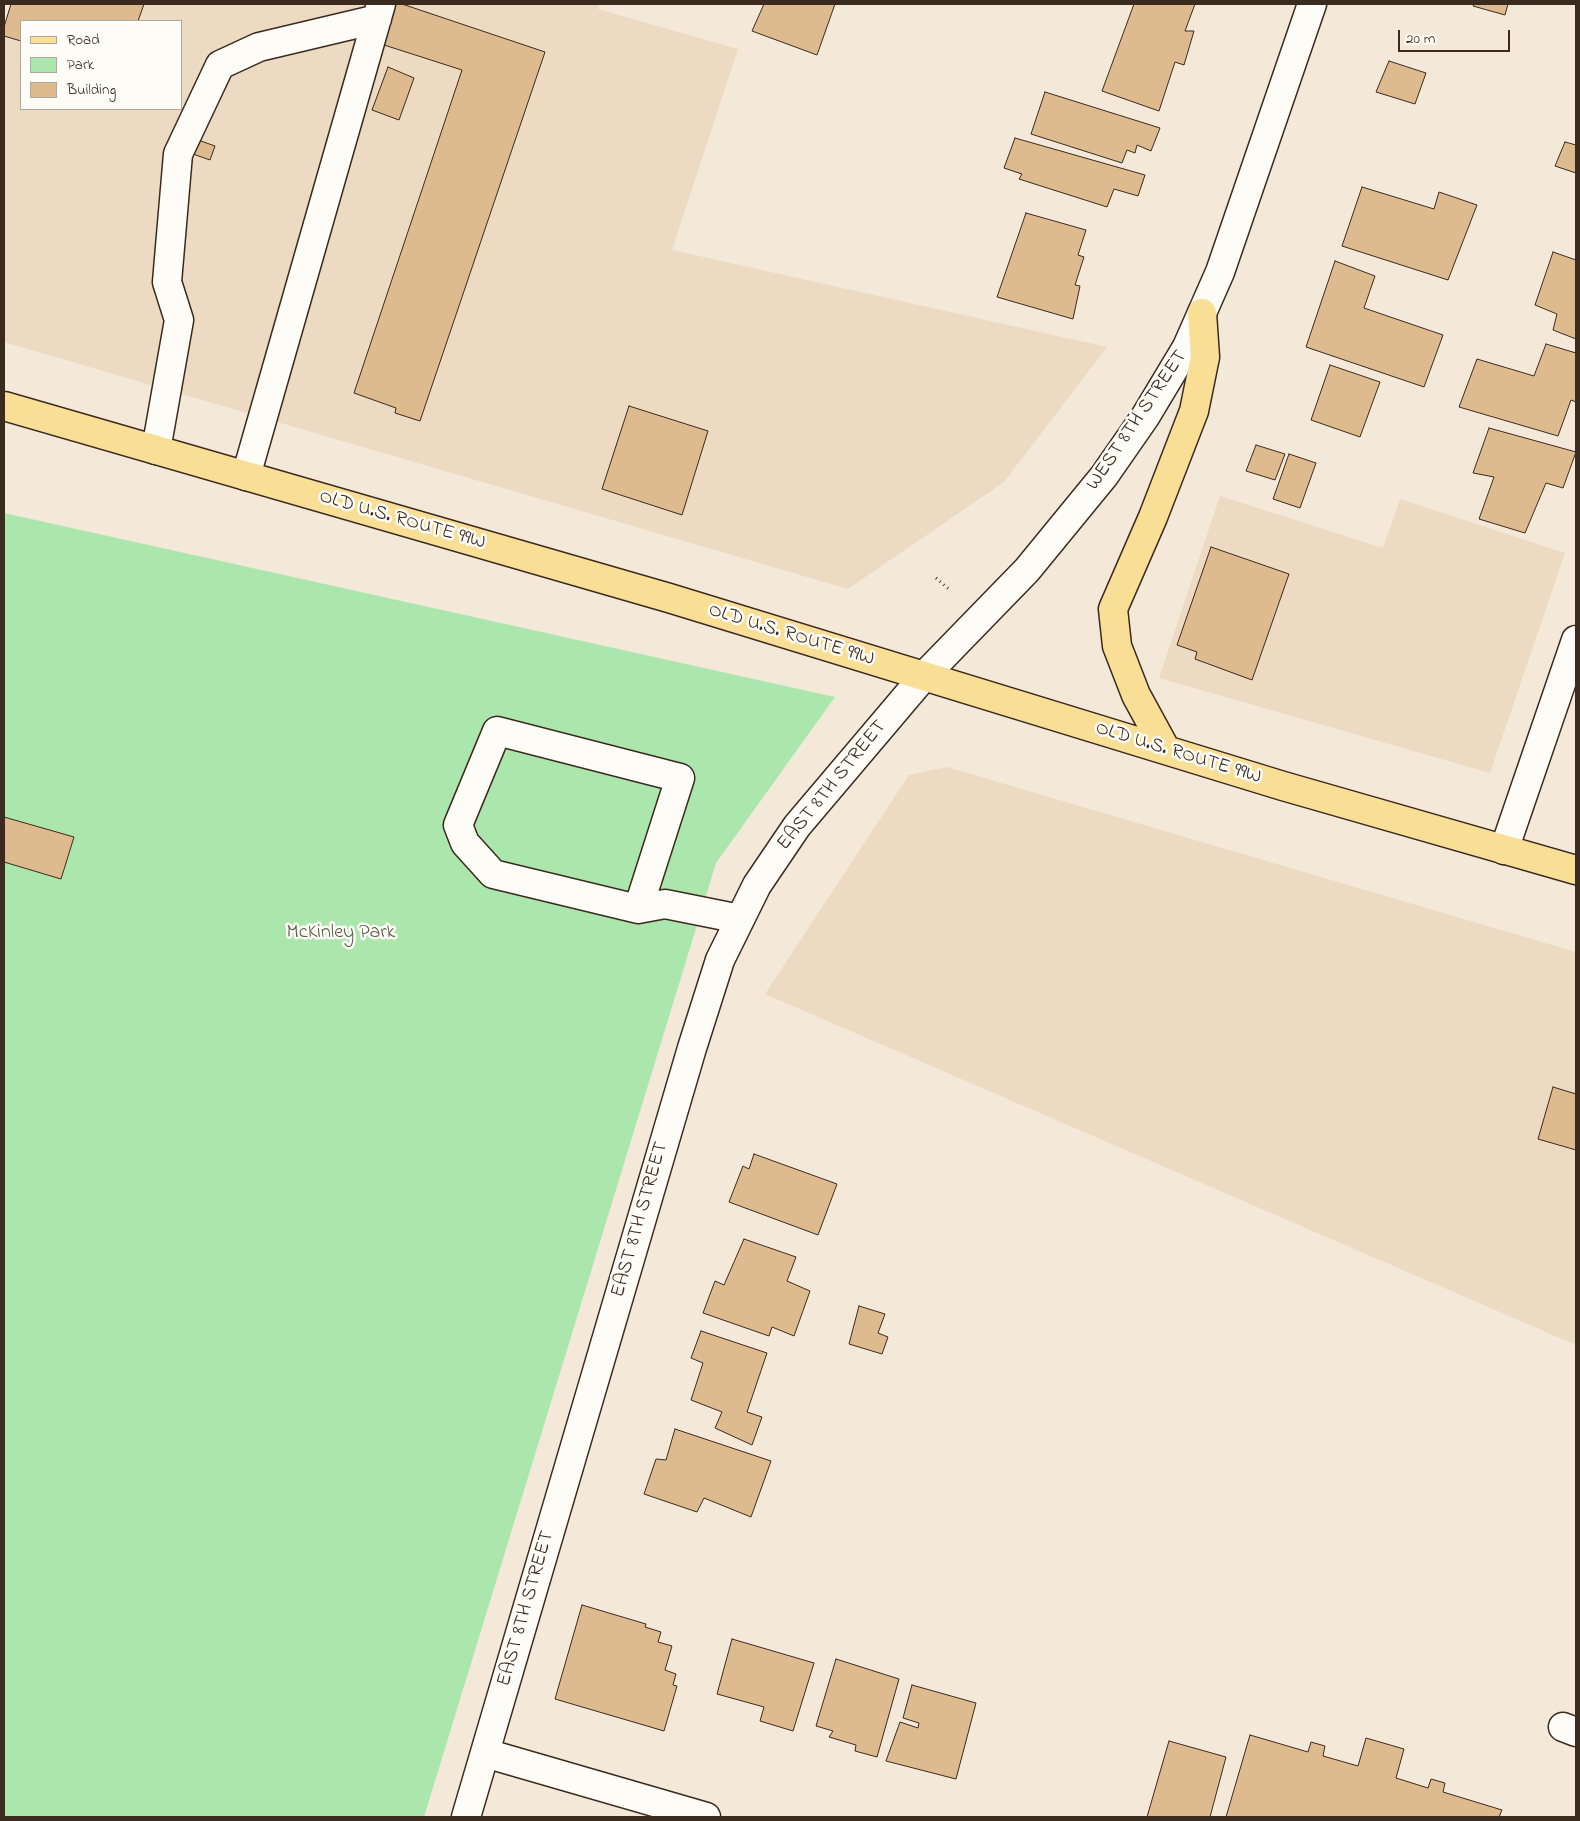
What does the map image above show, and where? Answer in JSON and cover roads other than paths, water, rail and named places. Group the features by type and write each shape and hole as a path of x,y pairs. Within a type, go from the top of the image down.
{"main road":[{"path":"1166,750 1136,695 1117,646 1114,609 1153,517 1194,411 1205,357 1202,314"},
{"name":"OLD U.S. ROUTE 99W","path":"4,406 669,598 1283,786 1576,870"}],"street":[{"name":"WEST 8TH STREET","path":"924,676 1028,570 1104,476 1146,417 1187,347 1220,272 1312,4"},
{"path":"156,450 180,320 167,282 178,154 220,65 259,47 379,12"},
{"path":"246,476 379,12"},
{"path":"1504,850 1576,640"},
{"name":"EAST 8TH STREET","path":"466,1817 692,1048 720,960 757,885 796,826 924,676"},
{"path":"638,909 680,778 498,731 458,825 465,843 493,874 638,909 666,904 740,919"},
{"path":"485,1753 706,1817"}],"park label":[{"name":"McKinley Park","path":"341,934"}]}
